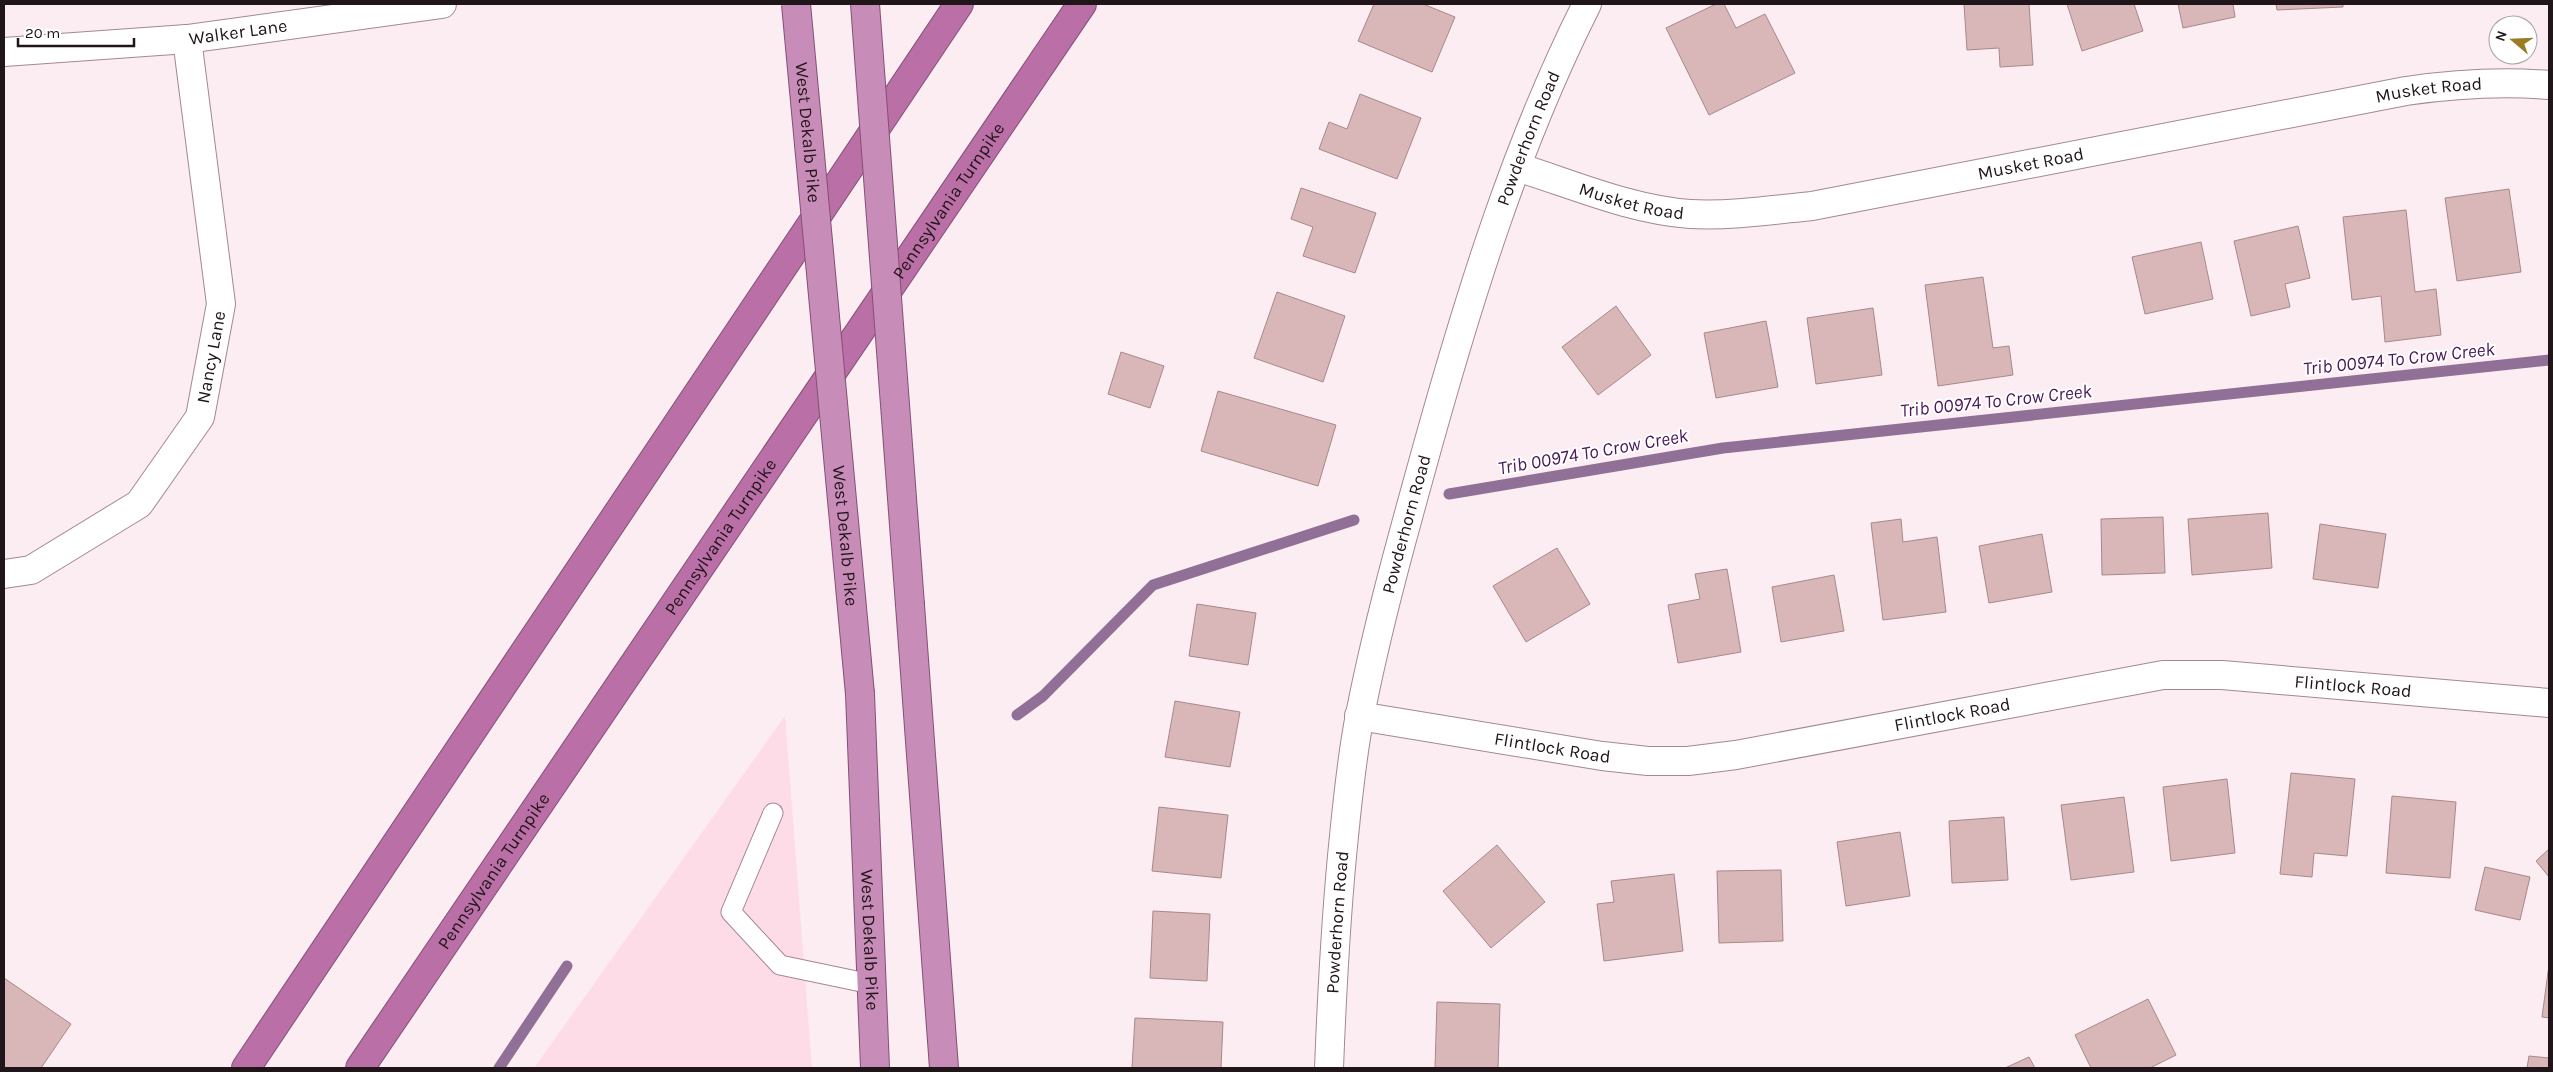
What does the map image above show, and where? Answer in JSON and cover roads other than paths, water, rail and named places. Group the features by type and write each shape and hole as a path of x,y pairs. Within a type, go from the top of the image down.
{"highway":[{"name":"West Dekalb Pike","path":"796,4 860,694 875,1068"},
{"path":"865,4 944,1068"},
{"path":"246,1068 958,4"},
{"name":"Pennsylvania Turnpike","path":"360,1068 1082,4"}],"street":[{"name":"Walker Lane","path":"4,52 187,39 442,4"},
{"name":"Powderhorn Road","path":"1329,1068 1337,908 1359,716 1416,487 1463,319 1490,237 1517,167 1551,82 1587,4"},
{"name":"Nancy Lane","path":"4,574 31,570 139,504 200,418 222,304 187,39"},
{"name":"Musket Road","path":"1517,167 1639,205 1690,214 1751,213 1812,206 2406,91 2458,83 2511,82 2549,85"},
{"name":"Flintlock Road","path":"1359,716 1602,756 1648,761 1688,761 1736,755 2163,674 2222,675 2549,703"}],"lane":[{"path":"773,813 731,912 780,965 871,984"}],"waterway":[{"name":"Trib 00974 To Crow Creek","path":"1449,494 1723,448 2549,360"},
{"name":"Trib 00974 To Crow Creek","path":"1017,715 1043,696 1153,585 1354,520"},
{"name":"Trib 00974 To Crow Creek","path":"499,1068 567,966"}]}
